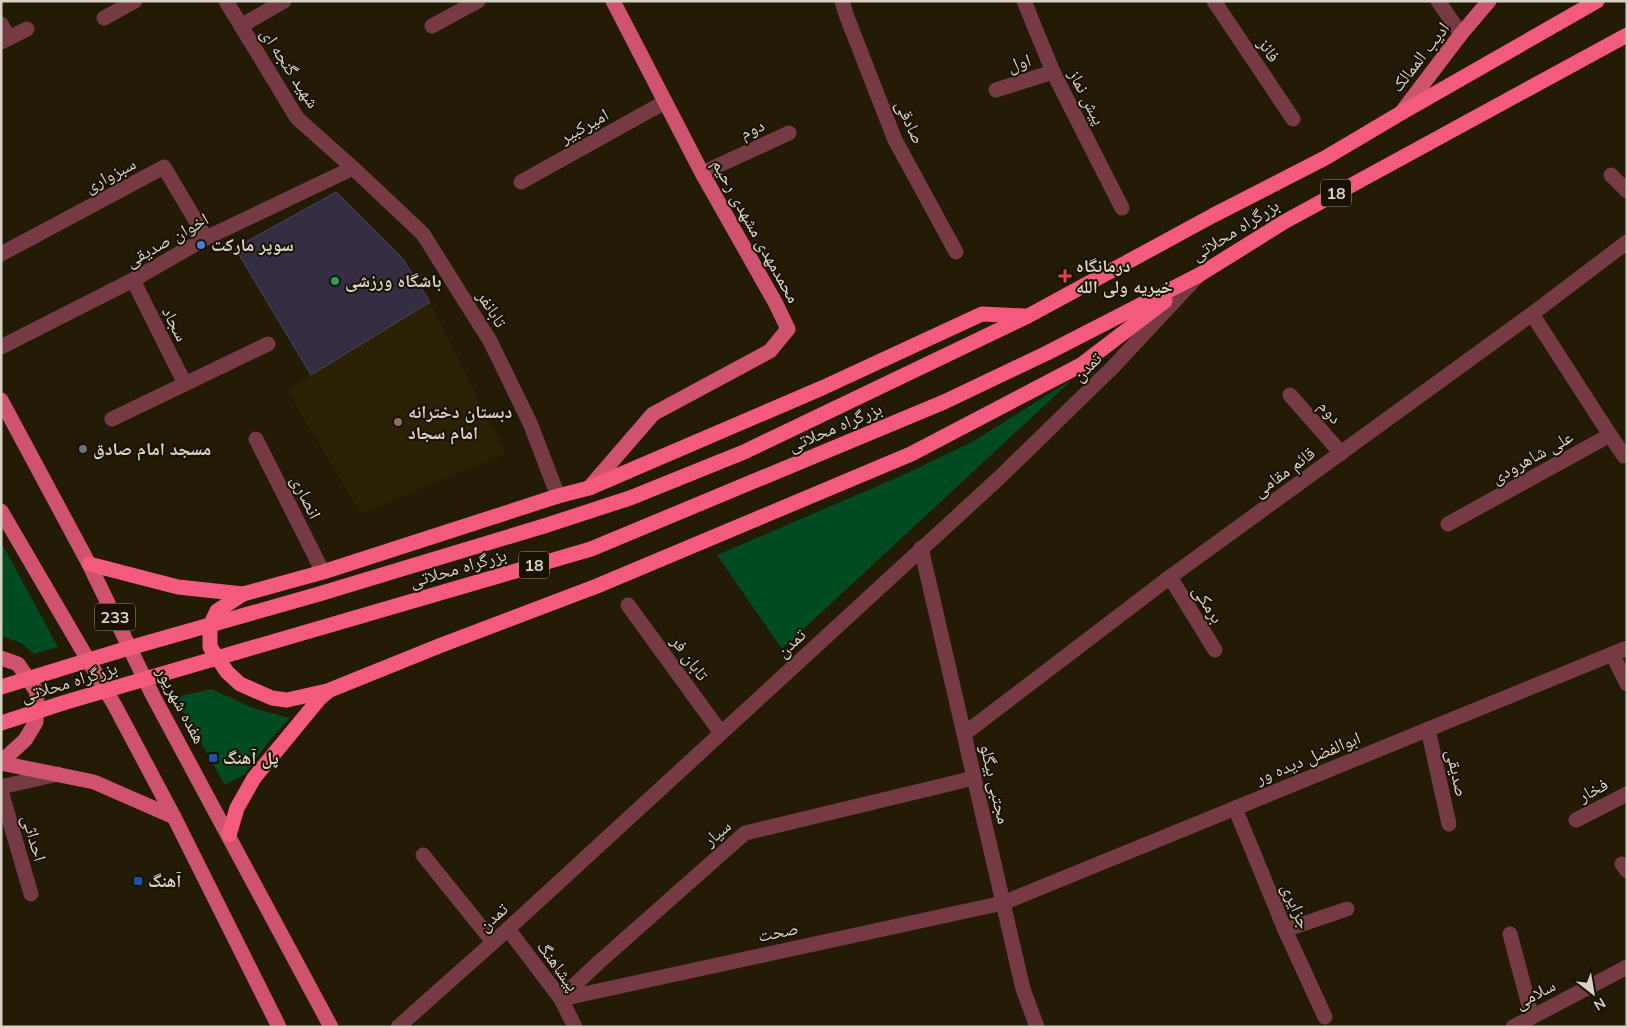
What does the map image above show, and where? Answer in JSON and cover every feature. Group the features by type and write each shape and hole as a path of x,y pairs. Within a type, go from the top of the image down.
{"highway":[{"name":"بزرگراه محلاتی","path":"1,687 122,650 328,592 544,526 630,498 744,452 1028,316 1156,246 1325,158 1597,1"},
{"name":"بزرگراه محلاتی","path":"1,723 94,694 591,549 944,402 1047,354 1199,275 1284,222 1627,35"},
{"path":"1028,316 982,314 830,384 589,488 558,496 323,572 243,594 217,611 210,626 210,648 227,672 240,684 272,698 287,700 330,690 449,642 597,586 911,454 1080,365 1199,275"},
{"path":"89,564 178,587 243,594"},
{"path":"229,835 237,808 254,778 320,698 330,690"}],"main road":[{"name":"محمدمهدی مشهدی رحیم","path":"589,488 653,414 770,351 788,329 776,304 702,173 613,1"},
{"name":"ادیب الممالک","path":"1401,113 1461,34 1490,1"},
{"name":"هفده شهریور","path":"1,400 89,564 152,694 331,1027"},
{"name":"233","path":"1,511 115,706 174,817 279,1027"},
{"path":"1,658 18,664 37,692 36,722 25,740 1,763"},
{"path":"1,763 94,782 174,817"}],"street":[{"path":"104,18 135,1"},
{"name":"شهید گنجه ای","path":"226,1 297,118 353,168"},
{"path":"241,26 284,1"},
{"path":"432,26 478,1"},
{"name":"صادقی","path":"842,1 895,140 956,252"},
{"name":"پیش نماز","path":"1024,1 1053,72 1122,208"},
{"name":"فائز","path":"1214,1 1293,119"},
{"path":"1438,1 1461,34"},
{"path":"1,24 5,40 27,29"},
{"name":"اول","path":"996,90 1053,72"},
{"name":"امیرکبیر","path":"521,182 665,102"},
{"name":"دوم","path":"702,173 789,133"},
{"name":"سبزواری","path":"1,254 164,167 206,238"},
{"name":"اخوان صدیقی","path":"1,347 133,280 206,238 353,168"},
{"name":"تابانفر","path":"353,168 422,234 490,341 530,423 558,496"},
{"path":"1611,175 1627,191"},
{"name":"قائم مقامی","path":"964,734 1170,577 1532,314 1627,242"},
{"name":"تمدن","path":"398,1027 508,929 921,548 1000,478 1106,374 1199,275"},
{"name":"سجاد","path":"133,280 185,384"},
{"path":"1532,314 1624,456 1627,455"},
{"path":"112,419 268,344"},
{"name":"دوم","path":"1290,395 1341,453"},
{"name":"علی شاهرودی","path":"1448,524 1610,435"},
{"name":"انصاری","path":"256,439 323,572"},
{"name":"مجتبی بیگلو","path":"921,548 1024,989 1037,1027"},
{"name":"برمکی","path":"1170,577 1215,650"},
{"name":"تابان فر","path":"628,605 721,733"},
{"name":"ابوالفضل دیده ور","path":"1003,902 1627,648"},
{"path":"1612,654 1627,684"},
{"name":"صدیقی","path":"1428,729 1449,824"},
{"path":"1,787 58,774"},
{"name":"سیار","path":"561,998 745,833 974,778"},
{"name":"احداثی","path":"1,791 31,894"},
{"name":"فخار","path":"1576,820 1627,794"},
{"name":"جزایری","path":"1235,808 1285,930 1325,1017"},
{"path":"423,855 493,942"},
{"name":"صحت","path":"561,998 1003,902"},
{"path":"1285,930 1347,909"},
{"name":"پیشاهنگ","path":"508,929 561,998 575,1027"},
{"path":"1510,934 1532,1017"},
{"name":"سلامی","path":"1513,1027 1627,967"}],"shaded area":[{"name":"دبستان دخترانه امام سجاد","path":"430,302 506,453 361,514 287,390"}],"green space":[{"path":"1110,356 1072,380 782,649 717,555 903,475 972,442"},
{"path":"1,542 58,647 34,654 21,643 1,636"},
{"path":"212,689 253,708 290,718 270,740 245,774 225,785 175,697"}],"building":[{"name":"باشگاه ورزشی","path":"336,192 403,259 430,302 311,375 235,248"}],"place":[{"name":"سوپر مارکت","path":"201,245"},
{"name":"درمانگاه خیریه ولی الله","path":"1065,276"},
{"name":"باشگاه ورزشی","path":"335,281"},
{"name":"دبستان دخترانه امام سجاد","path":"398,422"},
{"name":"مسجد امام صادق","path":"83,449"},
{"name":"پل آهنگ","path":"213,758"},
{"name":"آهنگ","path":"138,881"}]}
